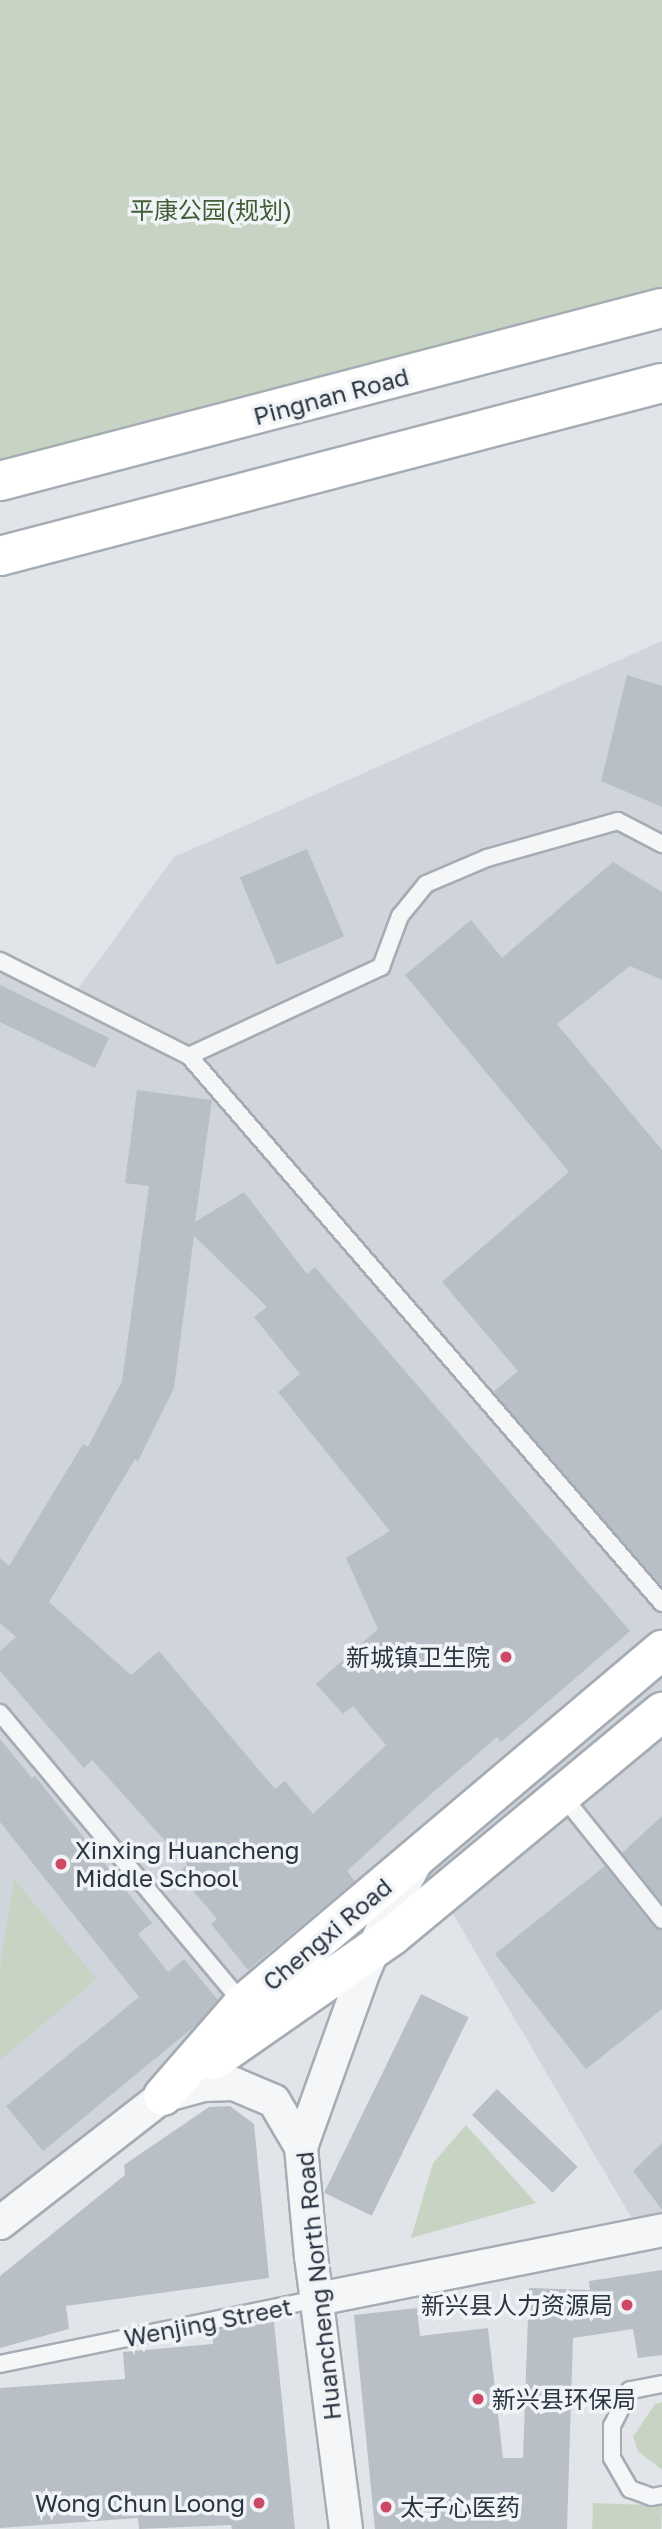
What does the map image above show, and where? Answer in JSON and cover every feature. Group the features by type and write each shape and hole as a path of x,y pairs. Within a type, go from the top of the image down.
{"main road":[{"name":"Pingnan Road","path":"0,481 662,308"},
{"path":"0,556 662,383"},
{"name":"Chengxi Road","path":"163,2096 243,2004 662,1650"},
{"path":"163,2096 392,1936 662,1712"}],"street":[{"name":"Huancheng North Road","path":"346,2529 301,2147 364,1971 394,1902 419,1856"},
{"path":"163,2096 204,2085 234,2084 275,2101 301,2147"},
{"name":"Chengxi Road","path":"0,2223 163,2096"},
{"name":"Wenjing Street","path":"317,2300 662,2230"}],"lane":[{"path":"189,1056 381,967 400,916 426,884 487,858 618,821 662,844"},
{"path":"0,961 189,1056 662,1603"},
{"path":"0,1713 243,2004"},
{"path":"562,1795 662,1920"},
{"name":"Wenjing Street","path":"0,2364 317,2300"},
{"path":"662,2384 630,2390 612,2426 612,2458 631,2489 652,2497 662,2495"}],"shaded area":[{"path":"662,641 662,2230 641,2234 419,1856 0,2223 0,961 72,997 174,857"}],"green space":[{"name":"平康公园(规划)","path":"0,0 662,0 662,308 0,481"},
{"path":"14,1879 97,1979 0,2060 0,1968"},
{"path":"466,2125 536,2203 411,2238 433,2163"},
{"path":"662,2402 662,2470 638,2451 633,2437 655,2404"},
{"path":"593,2503 662,2505 661,2529 592,2529"}],"building":[{"path":"627,675 662,686 662,807 601,781"},
{"path":"307,849 344,936 277,965 240,878"},
{"path":"613,862 662,892 662,980 630,966 557,1024 662,1150 662,1587 493,1392 518,1371 442,1282 569,1172 405,975 471,920 502,958"},
{"path":"0,985 109,1038 95,1068 0,1022"},
{"path":"137,1090 212,1100 195,1222 244,1192 307,1274 315,1267 630,1631 501,1742 497,1737 422,1802 347,1871 355,1881 248,1970 211,1924 217,1919 178,1873 187,1865 92,1760 84,1768 0,1671 0,1651 16,1637 0,1623 0,1558 9,1566 83,1444 88,1447 122,1381 149,1186 125,1183","holes":["194,1236 267,1307 254,1317 300,1374 278,1392 390,1531 346,1558 378,1629 316,1684 343,1714 353,1706 386,1745 313,1814 285,1781 275,1789 159,1651 131,1675 49,1602 135,1459 138,1461 174,1388"]},
{"path":"0,1739 32,1778 35,1776 152,1923 138,1934 168,1972 184,1959 218,2000 195,2026 43,2151 6,2106 139,1997 0,1822"},
{"path":"662,1816 662,1903 622,1853"},
{"path":"605,1866 654,1927 662,1930 662,2009 586,2069 495,1954"},
{"path":"421,1994 469,2017 372,2216 324,2193"},
{"path":"497,2089 578,2167 553,2193 472,2115"},
{"path":"230,2106 254,2124 269,2278 66,2306 69,2329 0,2348 0,2276 125,2175 124,2165 209,2107"},
{"path":"662,2143 662,2210 633,2171"},
{"path":"662,2270 662,2355 638,2358 633,2329 573,2338 567,2529 375,2529 354,2315 417,2308 420,2336 488,2328 503,2458 523,2458 529,2288 590,2290 589,2281"},
{"path":"274,2322 295,2529 232,2529 231,2525 139,2529 138,2518 0,2528 0,2388 125,2379 123,2352 213,2344 212,2331"}],"place":[{"name":"新城镇卫生院","path":"506,1657"},
{"name":"Xinxing Huancheng Middle School","path":"61,1864"},
{"name":"新兴县人力资源局","path":"627,2305"},
{"name":"新兴县环保局","path":"478,2399"},
{"name":"Wong Chun Loong","path":"259,2503"},
{"name":"太子心医药","path":"386,2507"}]}
